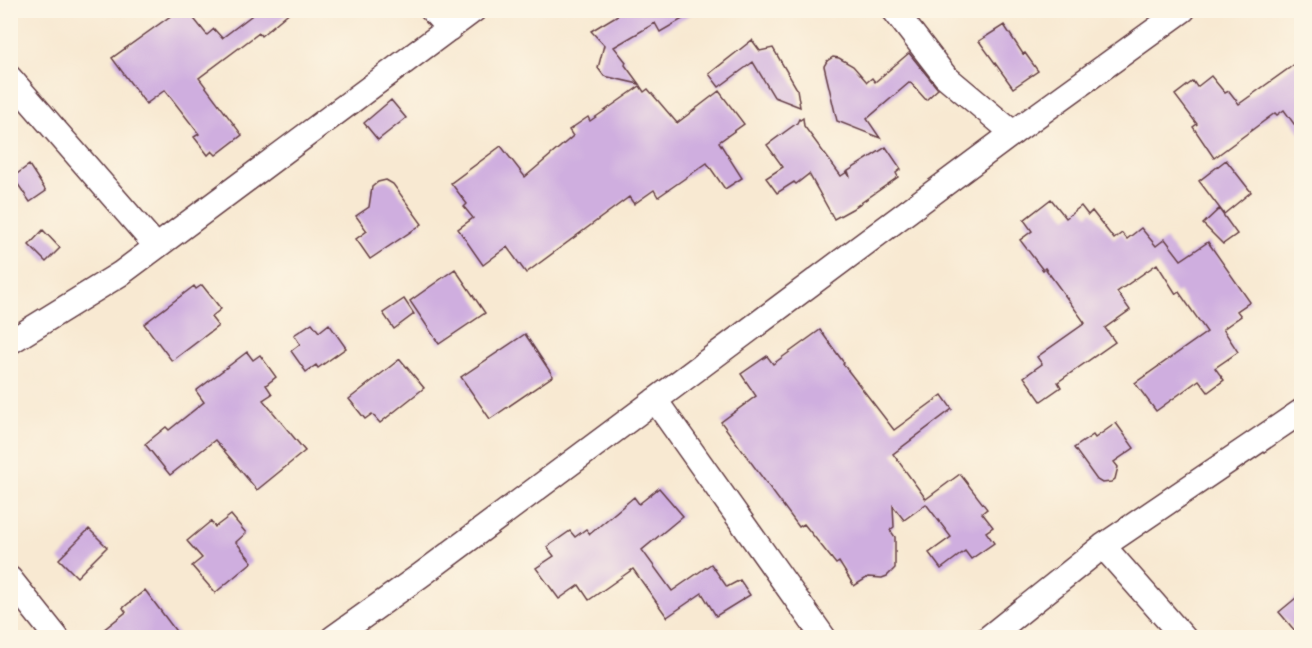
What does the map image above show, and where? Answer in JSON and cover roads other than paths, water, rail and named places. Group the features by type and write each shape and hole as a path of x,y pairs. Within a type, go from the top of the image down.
{"street":[{"path":"432,10 449,29"},
{"path":"10,342 120,274 474,10"},
{"path":"894,10 945,76 1013,133"},
{"path":"333,638 1013,133 1183,10"},
{"path":"10,78 156,246"},
{"path":"656,400 824,638"},
{"path":"987,638 1103,546 1302,411"},
{"path":"1103,546 1184,638"},
{"path":"10,579 57,638"}]}
